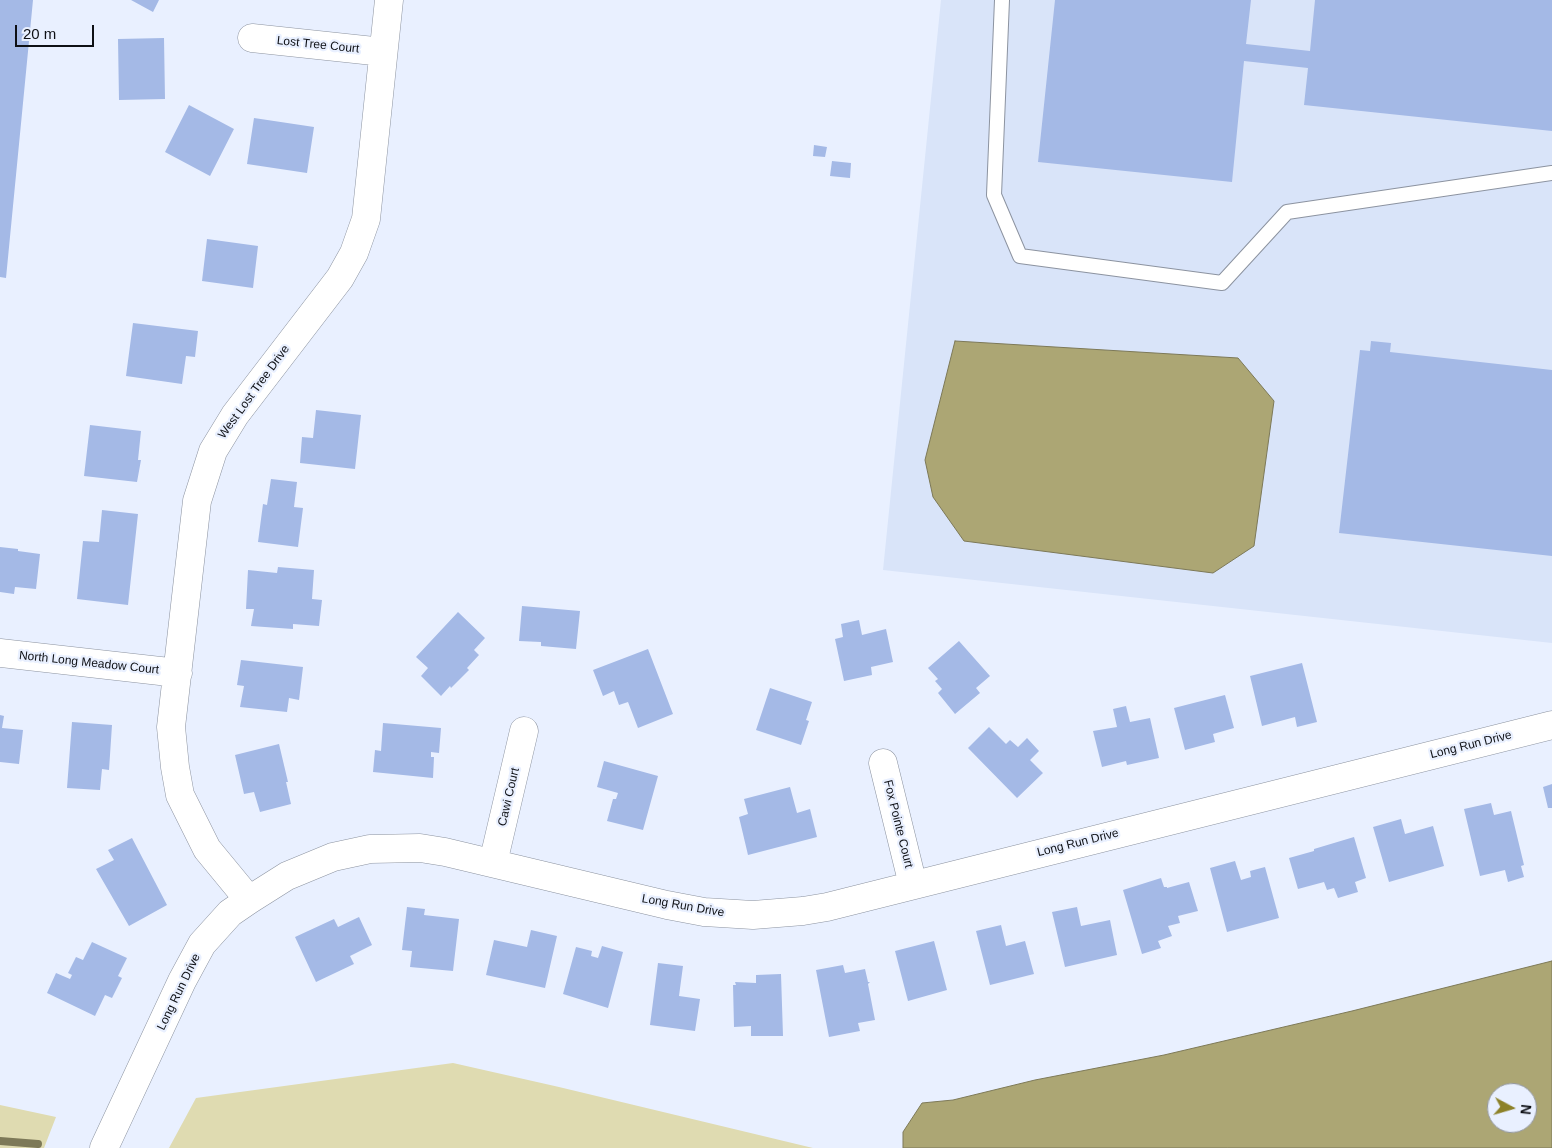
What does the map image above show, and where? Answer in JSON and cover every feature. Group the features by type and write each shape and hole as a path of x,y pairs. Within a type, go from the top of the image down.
{"street":[{"name":"West Lost Tree Drive","path":"249,900 207,850 180,795 175,767 171,728 198,501 213,450 235,415 340,278 354,253 366,219 389,0"},
{"name":"Lost Tree Court","path":"252,38 383,52"},
{"name":"North Long Meadow Court","path":"0,653 178,673"},
{"name":"Long Run Drive","path":"104,1148 182,981 202,944 230,913 249,900 287,876 333,857 370,849 420,848 493,863 678,908 741,915 777,914 811,910 913,885 1552,724"},
{"name":"Cawi Court","path":"493,863 524,731"},
{"name":"Fox Pointe Court","path":"883,763 913,885"}],"lane":[{"path":"1002,0 994,196 1020,256 1222,284 1287,212 1552,173"}],"shaded area":[{"path":"941,0 1552,0 1552,643 883,570"},
{"path":"955,341 1238,358 1274,401 1254,546 1213,573 964,541 933,497 925,460"},
{"path":"1552,961 1552,1148 903,1148 903,1132 922,1103 953,1100 1035,1080 1164,1055 1352,1011"},
{"path":"453,1063 813,1148 169,1148 196,1098"},
{"path":"0,1105 56,1117 44,1148 0,1148"}],"building":[{"path":"0,0 33,0 6,278 0,277"},
{"path":"131,0 159,0 153,12"},
{"path":"1055,0 1251,0 1246,44 1310,51 1315,0 1552,0 1552,131 1304,105 1308,68 1244,61 1232,182 1038,162"},
{"path":"164,38 165,99 119,100 118,39"},
{"path":"189,105 234,129 210,176 165,152"},
{"path":"254,118 314,127 307,173 247,164"},
{"path":"814,145 827,147 825,157 813,156"},
{"path":"832,161 851,163 850,178 830,176"},
{"path":"207,239 258,246 253,288 202,281"},
{"path":"133,323 198,331 195,357 186,356 182,384 126,376"},
{"path":"1371,341 1391,343 1390,352 1552,370 1552,556 1339,533 1360,350 1370,351"},
{"path":"316,410 361,415 355,469 300,463 302,437 313,438"},
{"path":"90,425 141,431 138,460 141,460 137,482 84,476"},
{"path":"271,479 297,482 294,507 303,508 298,547 258,542 263,504 267,505"},
{"path":"102,510 138,514 128,605 77,599 83,541 99,542"},
{"path":"0,547 40,554 36,589 15,587 14,594 0,592"},
{"path":"278,567 314,570 312,599 322,600 319,626 293,624 293,629 251,626 254,609 246,609 248,570 277,573"},
{"path":"522,606 580,611 576,649 541,646 541,642 519,641"},
{"path":"458,612 485,638 474,650 479,655 467,668 469,670 441,696 421,676 428,668 416,657"},
{"path":"859,620 862,635 886,629 893,662 871,667 872,675 844,681 835,639 843,637 841,624"},
{"path":"959,641 990,676 976,688 980,693 955,714 938,693 942,689 935,681 938,679 928,668"},
{"path":"648,649 673,714 638,728 628,702 619,705 614,691 603,696 593,670"},
{"path":"241,660 303,667 299,700 289,698 287,712 240,707 244,686 237,685"},
{"path":"1302,663 1317,722 1297,727 1295,717 1262,726 1250,676"},
{"path":"770,688 812,702 806,720 809,721 801,745 756,730"},
{"path":"1225,695 1234,728 1213,734 1215,742 1185,750 1174,708"},
{"path":"1126,706 1130,722 1150,718 1159,758 1127,765 1126,761 1102,767 1093,731 1117,727 1113,709"},
{"path":"0,715 4,716 2,728 23,730 19,764 0,762"},
{"path":"72,722 112,725 109,770 102,769 100,790 67,788"},
{"path":"383,723 441,728 439,753 431,752 431,757 434,757 433,778 373,772 375,750 381,751"},
{"path":"989,727 1006,744 1010,740 1018,747 1027,738 1039,751 1030,760 1043,773 1017,798 968,748"},
{"path":"279,744 291,804 260,812 254,792 244,794 235,755"},
{"path":"604,761 658,776 643,830 607,821 613,799 616,799 618,793 597,787"},
{"path":"1552,784 1552,808 1548,808 1543,787"},
{"path":"790,787 797,813 810,809 817,837 748,855 739,817 748,814 744,799"},
{"path":"1491,803 1494,815 1511,811 1524,865 1521,866 1524,877 1508,882 1505,870 1480,876 1464,809"},
{"path":"1401,819 1405,834 1433,826 1444,866 1389,882 1373,827"},
{"path":"1354,837 1366,878 1355,882 1358,892 1338,898 1334,888 1327,890 1324,882 1298,889 1289,858"},
{"path":"132,838 167,905 129,926 96,869 114,860 108,850"},
{"path":"1235,861 1241,880 1251,877 1250,871 1265,867 1279,918 1227,932 1210,868"},
{"path":"1161,878 1164,887 1167,888 1189,882 1198,911 1178,916 1180,923 1168,926 1172,936 1158,941 1161,948 1142,954 1123,890"},
{"path":"407,907 425,909 424,915 459,919 453,971 410,967 412,951 402,950"},
{"path":"1077,907 1081,926 1110,920 1117,955 1065,967 1052,912"},
{"path":"359,917 372,945 350,956 354,964 316,982 295,937 334,919 338,927"},
{"path":"1001,925 1006,946 1025,941 1034,974 990,985 976,931"},
{"path":"531,930 557,936 545,988 486,975 494,940 527,947"},
{"path":"934,941 947,990 908,1001 895,951"},
{"path":"92,942 127,958 118,976 122,978 112,998 105,995 95,1016 47,993 56,973 70,979 72,975 68,973 76,957 83,960"},
{"path":"602,946 623,952 608,1008 563,994 576,947 592,951 591,956 598,958"},
{"path":"658,963 683,966 679,996 700,999 695,1031 650,1025"},
{"path":"843,965 845,973 865,969 868,982 870,982 868,984 875,1020 858,1023 860,1031 829,1037 816,970"},
{"path":"781,974 783,1036 751,1036 751,1026 734,1027 733,985 736,985 735,982 756,983 756,975"}],"waterway":[{"path":"0,1141 38,1144"}]}
